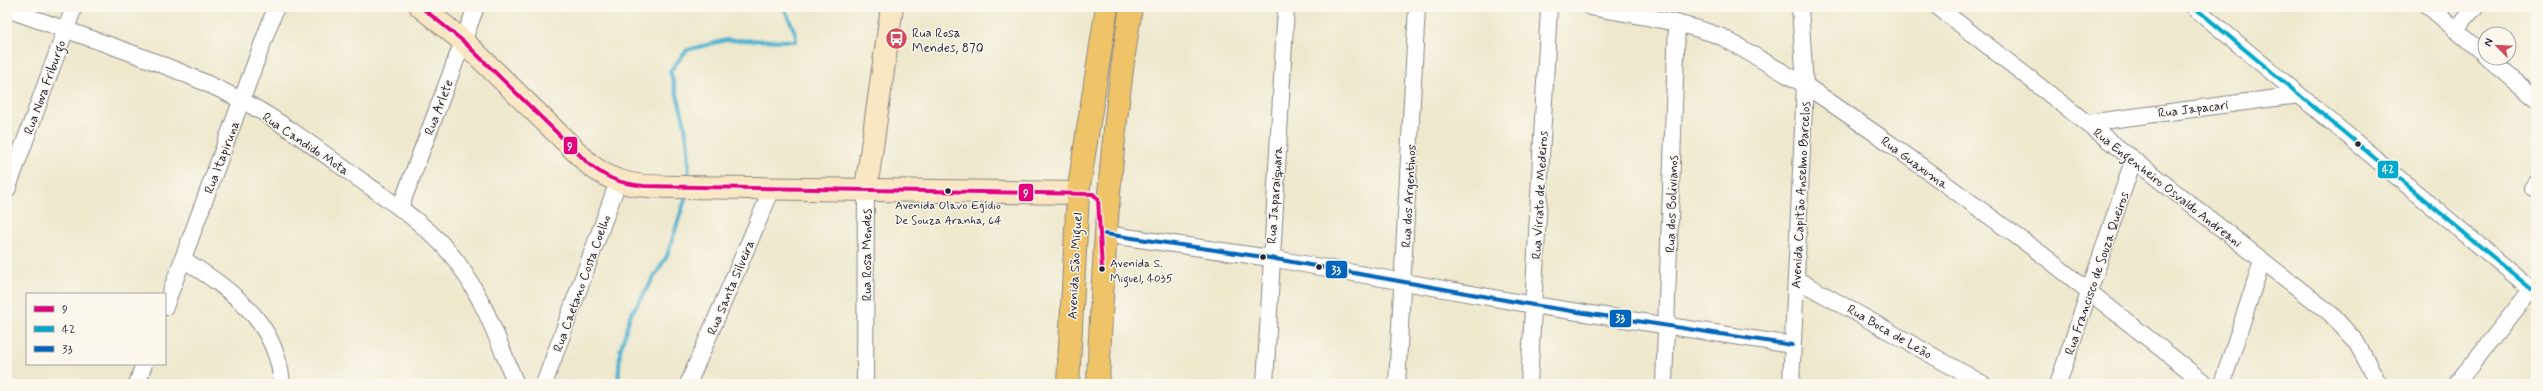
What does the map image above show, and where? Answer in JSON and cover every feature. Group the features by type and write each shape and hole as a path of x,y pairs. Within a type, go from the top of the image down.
{"main road":[{"path":"421,7 463,41 590,165 606,177 618,182 644,186 711,188 1078,192 1093,194 1098,199 1102,269"},
{"name":"Rua Rosa Mendes","path":"866,189 892,7"},
{"name":"Avenida São Miguel","path":"1068,384 1078,192 1107,7"},
{"path":"1098,384 1102,269 1105,234 1131,7"}],"street":[{"name":"Rua Nova Friburgo","path":"7,190 74,7"},
{"name":"Rua Itapiruna","path":"166,304 243,101 276,7"},
{"name":"Rua Arlete","path":"400,208 476,7"},
{"name":"Rua Japaraiquara","path":"1264,384 1270,258 1286,7"},
{"name":"Rua dos Argentinos","path":"1397,384 1404,282 1418,7"},
{"name":"Rua Viriato de Medeiros","path":"1529,384 1549,7"},
{"name":"Rua Guaxuma","path":"1590,7 1676,23 1722,37 1805,85 1892,144 2090,292 2206,384"},
{"name":"Avenida Capitão Anselmo Barcelos","path":"1791,384 1805,85 1800,7"},
{"name":"Rua Engenheiro Osvaldo Andreani","path":"1938,7 2087,123 2133,161 2301,290 2345,328 2365,355 2379,384"},
{"path":"2194,7 2534,291 2456,384"},
{"path":"2429,7 2477,48"},
{"path":"2456,30 2475,7"},
{"name":"Rua Candido Mota","path":"7,9 205,82 243,101 295,134 400,208 457,262 491,324 516,384"},
{"name":"Rua dos Bolivianos","path":"1664,384 1676,23"},
{"path":"2497,66 2536,99"},
{"name":"Rua Japacari","path":"2087,123 2299,95"},
{"name":"Rua Francisco de Souza Queiros","path":"2058,384 2133,161"},
{"name":"Rua Caetano Costa Coelho","path":"544,384 618,182"},
{"name":"Rua Santa Silveira","path":"688,384 772,189"},
{"name":"Rua Rosa Mendes","path":"865,384 866,189"},
{"path":"1105,234 1270,258 1533,304 1792,345"},
{"path":"183,259 221,283 247,307 264,326 281,364 282,384"},
{"path":"2222,384 2262,261"},
{"name":"Rua Boca de Leão","path":"1796,279 1983,384"},
{"path":"137,384 144,365"}],"waterway":[{"path":"688,180 689,166 685,125 670,71 687,50 726,40 796,41 796,35 784,7"},
{"path":"618,384 620,351 630,316 667,256 687,193"}],"transit line":[{"name":"9","path":"421,7 463,41 590,165 616,180 628,184 644,186 1093,194 1098,199 1102,269"},
{"name":"42","path":"2194,7 2536,293"},
{"name":"33","path":"1105,234 1270,258 1533,305 1792,345"}],"place":[{"name":"Rua Rosa Mendes, 870","path":"896,39"},
{"name":"Avenida Olavo Egídio De Souza Aranha, 64","path":"948,191"},
{"name":"Avenida S. Miguel, 4035","path":"1102,269"}]}
